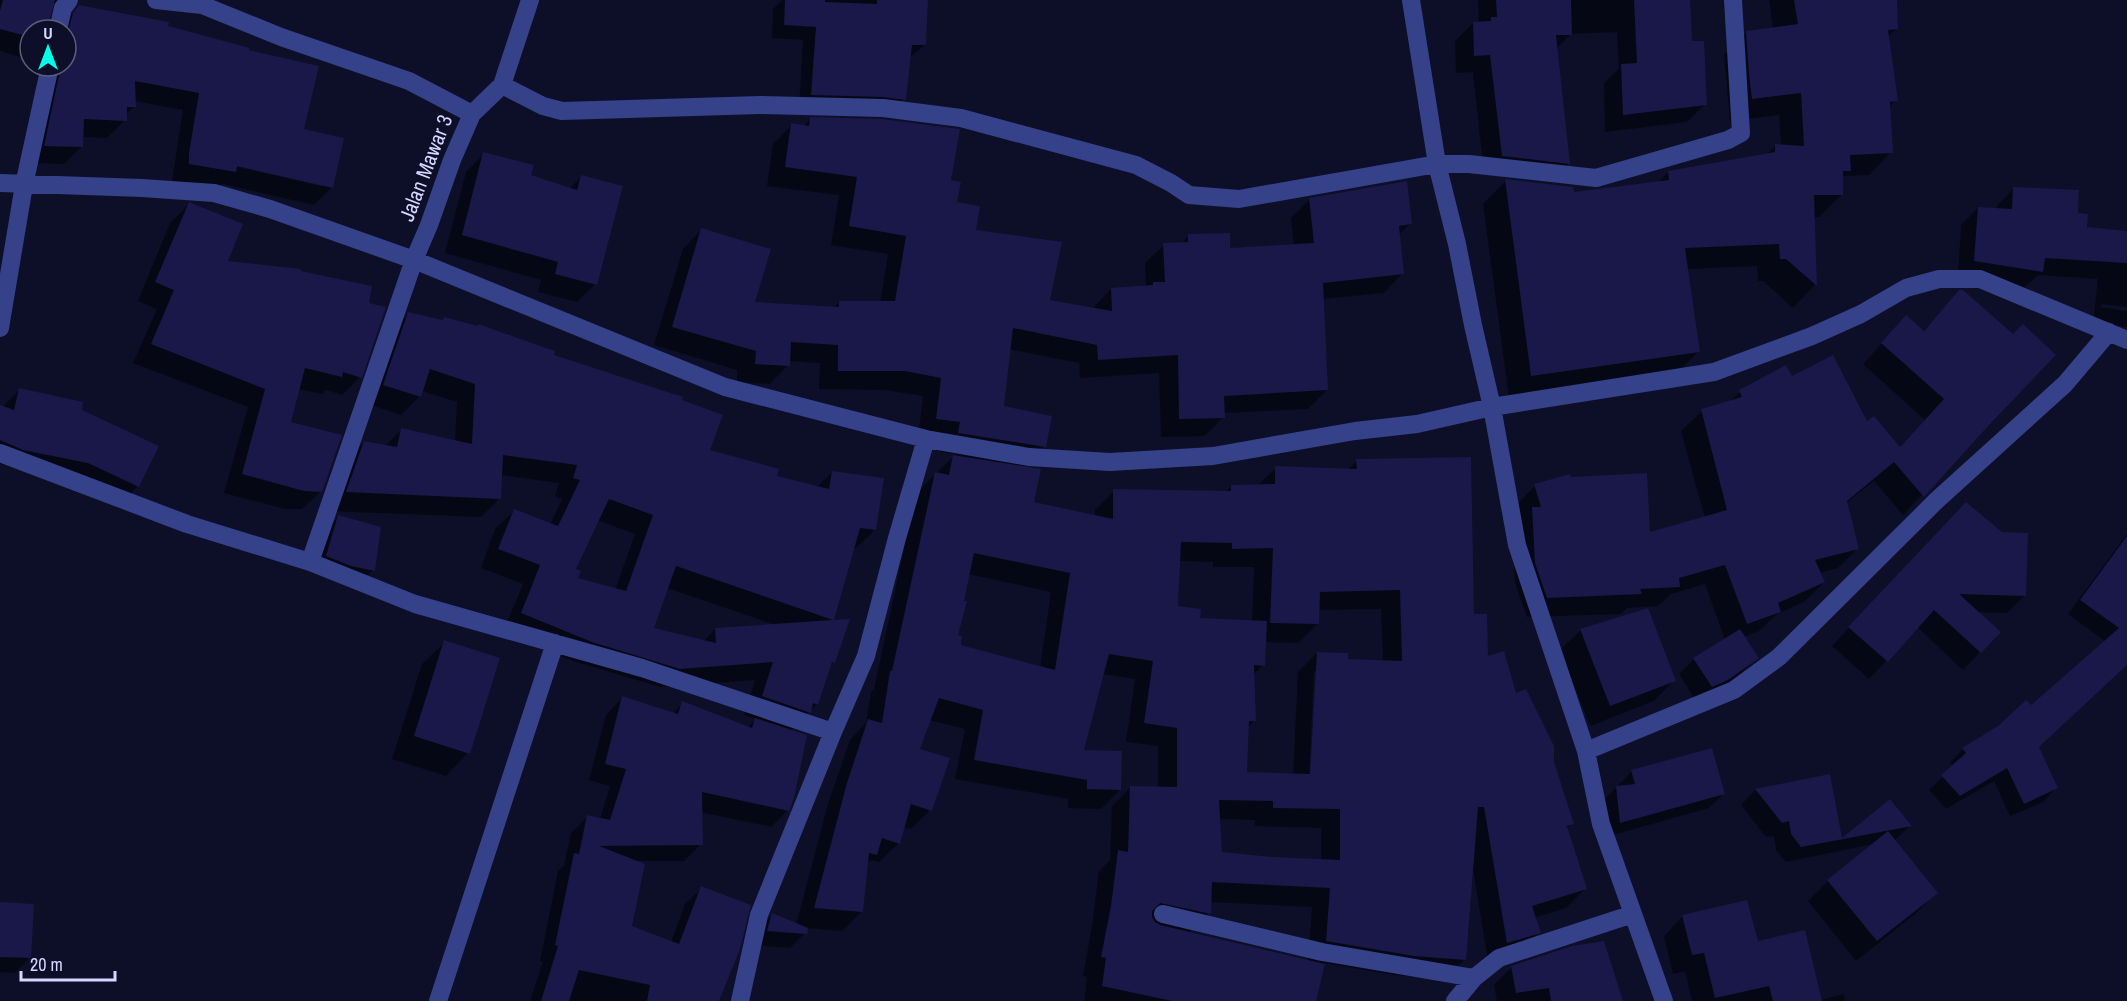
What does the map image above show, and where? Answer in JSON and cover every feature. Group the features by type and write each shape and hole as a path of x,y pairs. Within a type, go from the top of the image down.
{"street":[{"path":"61,18 63,8 69,0"},
{"path":"156,0 202,5 281,37 409,81 472,114"},
{"name":"Jalan Mawar 3","path":"310,562 414,260 452,160 472,114 501,85 530,0"},
{"path":"1411,0 1437,164 1492,407 1517,546 1586,751 1601,824 1664,1001"},
{"path":"501,85 543,106 562,111 760,105 883,108 961,118 1136,165 1189,195 1208,197 1239,199 1437,164 1469,164 1596,178 1728,140 1741,133 1733,0"},
{"path":"0,328 24,185 47,78"},
{"path":"0,183 142,188 214,194 270,209 414,260 724,387 926,440 1029,457 1110,462 1213,456 1355,431 1417,424 1492,407 1714,372 1812,336 1861,314 1906,288 1939,279 1980,279 2127,340"},
{"path":"1586,751 1734,690 1779,657 1937,500 2065,384 2109,332"},
{"path":"740,1001 759,915 866,656 926,440"},
{"path":"0,453 188,524 310,562 415,604 642,668 833,732"},
{"path":"438,1001 555,643"},
{"path":"1163,914 1322,952 1474,978"},
{"path":"1455,1001 1474,978 1499,958 1633,914"}],"building":[{"path":"3,0 55,0 50,18 18,18 18,34 0,29 0,11"},
{"path":"785,0 877,4 877,0 928,0 926,45 912,45 906,100 811,95 816,27 784,25"},
{"path":"1496,0 1571,0 1572,35 1556,35 1570,164 1502,156 1490,55 1474,56 1473,22 1491,21 1491,17 1497,17"},
{"path":"1634,0 1690,0 1692,41 1704,41 1707,105 1623,115 1621,64 1637,63"},
{"path":"1794,0 1897,0 1898,29 1888,30 1898,101 1890,102 1893,153 1850,155 1851,171 1843,171 1843,195 1814,195 1817,286 1786,259 1780,259 1779,244 1685,248 1700,352 1531,376 1505,179 1573,187 1574,192 1669,180 1668,171 1775,152 1775,144 1804,146 1801,93 1752,99 1746,31 1798,24"},
{"path":"79,5 169,22 168,26 250,48 249,50 319,66 304,129 344,138 333,188 237,166 236,172 189,164 199,93 135,81 136,107 127,107 127,121 84,119 83,147 44,146 58,78 78,78 78,18 72,18"},
{"path":"810,117 882,119 960,129 951,180 961,182 957,202 980,206 976,230 1062,242 1050,300 1112,311 1111,288 1165,282 1163,243 1188,242 1188,234 1230,233 1230,248 1314,243 1309,198 1407,181 1412,224 1399,226 1404,274 1323,283 1328,390 1224,396 1225,418 1179,419 1178,355 1098,360 1097,345 1013,328 1004,406 1052,416 1046,447 958,433 960,422 936,419 941,378 905,371 838,371 838,345 791,342 790,366 755,364 756,351 672,327 701,228 771,249 755,302 839,307 839,301 895,301 906,236 849,226 857,177 785,167 791,123 809,126"},
{"path":"483,152 534,165 531,175 577,190 581,175 623,186 597,285 555,274 558,262 462,235"},
{"path":"2013,187 2079,190 2078,213 2088,214 2087,227 2127,231 2127,263 2045,258 2043,272 1974,261 1978,207 2012,209"},
{"path":"189,202 243,224 228,261 301,269 301,271 372,286 369,303 386,307 362,378 343,372 342,377 305,368 291,422 342,435 322,492 304,491 242,474 265,389 151,344 174,290 155,282"},
{"path":"1959,290 1963,290 2013,334 2023,324 2056,355 1924,497 1894,462 1847,501 1859,549 1815,560 1825,582 1778,603 1781,612 1747,624 1725,565 1679,578 1680,587 1640,589 1642,594 1547,598 1535,563 1532,507 1541,507 1534,484 1570,474 1571,477 1647,473 1650,532 1727,510 1701,409 1742,397 1739,390 1786,365 1792,376 1833,355 1867,421 1874,416 1900,447 1944,399 1881,343 1906,315 1924,331"},
{"path":"408,312 443,320 444,317 478,326 478,324 555,351 554,355 683,397 682,400 723,415 710,450 779,469 777,476 829,489 832,471 884,478 876,530 860,528 834,620 850,619 835,663 832,662 818,705 813,703 811,713 762,696 773,662 680,669 592,642 521,613 540,565 498,549 514,509 558,526 580,480 573,478 577,465 503,455 501,499 346,492 364,441 397,447 401,428 472,444 475,384 430,369 421,397 383,385","holes":["609,499 653,515 626,591 578,578 581,571 576,569","676,566 833,620 715,628 716,643 654,628"]},
{"path":"19,388 83,402 82,410 159,446 139,487 88,463 23,450 0,440 0,405 14,410"},
{"path":"953,455 1041,469 1034,502 1113,519 1113,489 1231,491 1231,485 1275,484 1275,466 1357,469 1356,459 1471,457 1474,614 1487,614 1488,656 1504,651 1516,693 1526,689 1554,746 1554,762 1574,824 1567,826 1587,889 1532,906 1541,933 1507,943 1484,807 1478,807 1466,960 1414,956 1326,941 1330,888 1212,882 1211,914 1160,903 1152,911 1155,922 1325,964 1316,1001 1172,1001 1102,986 1106,958 1101,957 1111,906 1118,850 1128,852 1130,786 1177,787 1177,728 1144,723 1153,661 1109,654 1084,750 1122,751 1121,790 1087,789 1087,780 974,760 983,710 939,698 920,749 950,758 932,811 911,804 900,844 882,838 877,855 869,853 863,912 814,908 847,783 868,719 882,723 890,671 892,671 935,472 949,475","holes":["1181,542 1232,543 1232,549 1273,548 1270,623 1319,624 1320,592 1400,590 1402,661 1348,659 1348,653 1317,652 1310,774 1247,772 1249,721 1256,721 1254,665 1265,666 1267,621 1200,618 1201,609 1178,606","974,553 1070,573 1055,670 961,645 962,636 958,635 967,601 964,601","1219,800 1273,801 1273,808 1340,809 1340,860 1222,852"]},
{"path":"1966,502 2002,532 2028,533 2026,596 1959,594 2001,632 1981,653 1934,610 1888,662 1848,627"},
{"path":"338,515 381,527 375,571 351,566 326,556"},
{"path":"2127,536 2127,665 2039,747 2058,788 2024,804 2007,768 1960,796 1941,775 1966,753 1962,748 1998,726 2026,700 2031,705 2119,628 2080,600"},
{"path":"1648,608 1676,681 1610,706 1580,629"},
{"path":"1740,629 1759,658 1728,680 1712,687 1693,658"},
{"path":"444,640 500,658 470,754 414,736"},
{"path":"622,696 678,714 682,701 752,728 755,718 807,735 794,798 789,811 702,792 703,845 599,846 645,864 632,926 679,944 701,886 751,905 740,949 719,1001 647,1001 650,985 579,970 569,1001 541,1001 558,946 555,945 574,853 579,854 587,815 610,820 626,769 605,764"},
{"path":"1712,748 1725,794 1620,823 1616,786 1635,784 1631,770"},
{"path":"1830,774 1842,838 1890,799 1912,826 1801,847 1791,834 1789,821 1782,823 1755,789"},
{"path":"1888,831 1938,893 1877,941 1827,880"},
{"path":"1747,900 1758,941 1805,930 1822,1001 1773,1001 1769,986 1715,998 1704,953 1692,955 1682,915"},
{"path":"0,902 34,904 31,958 0,957"},
{"path":"772,913 808,928 807,934 767,931"},
{"path":"1604,941 1623,1001 1551,1001 1549,988 1516,993 1511,966 1572,946"}]}
